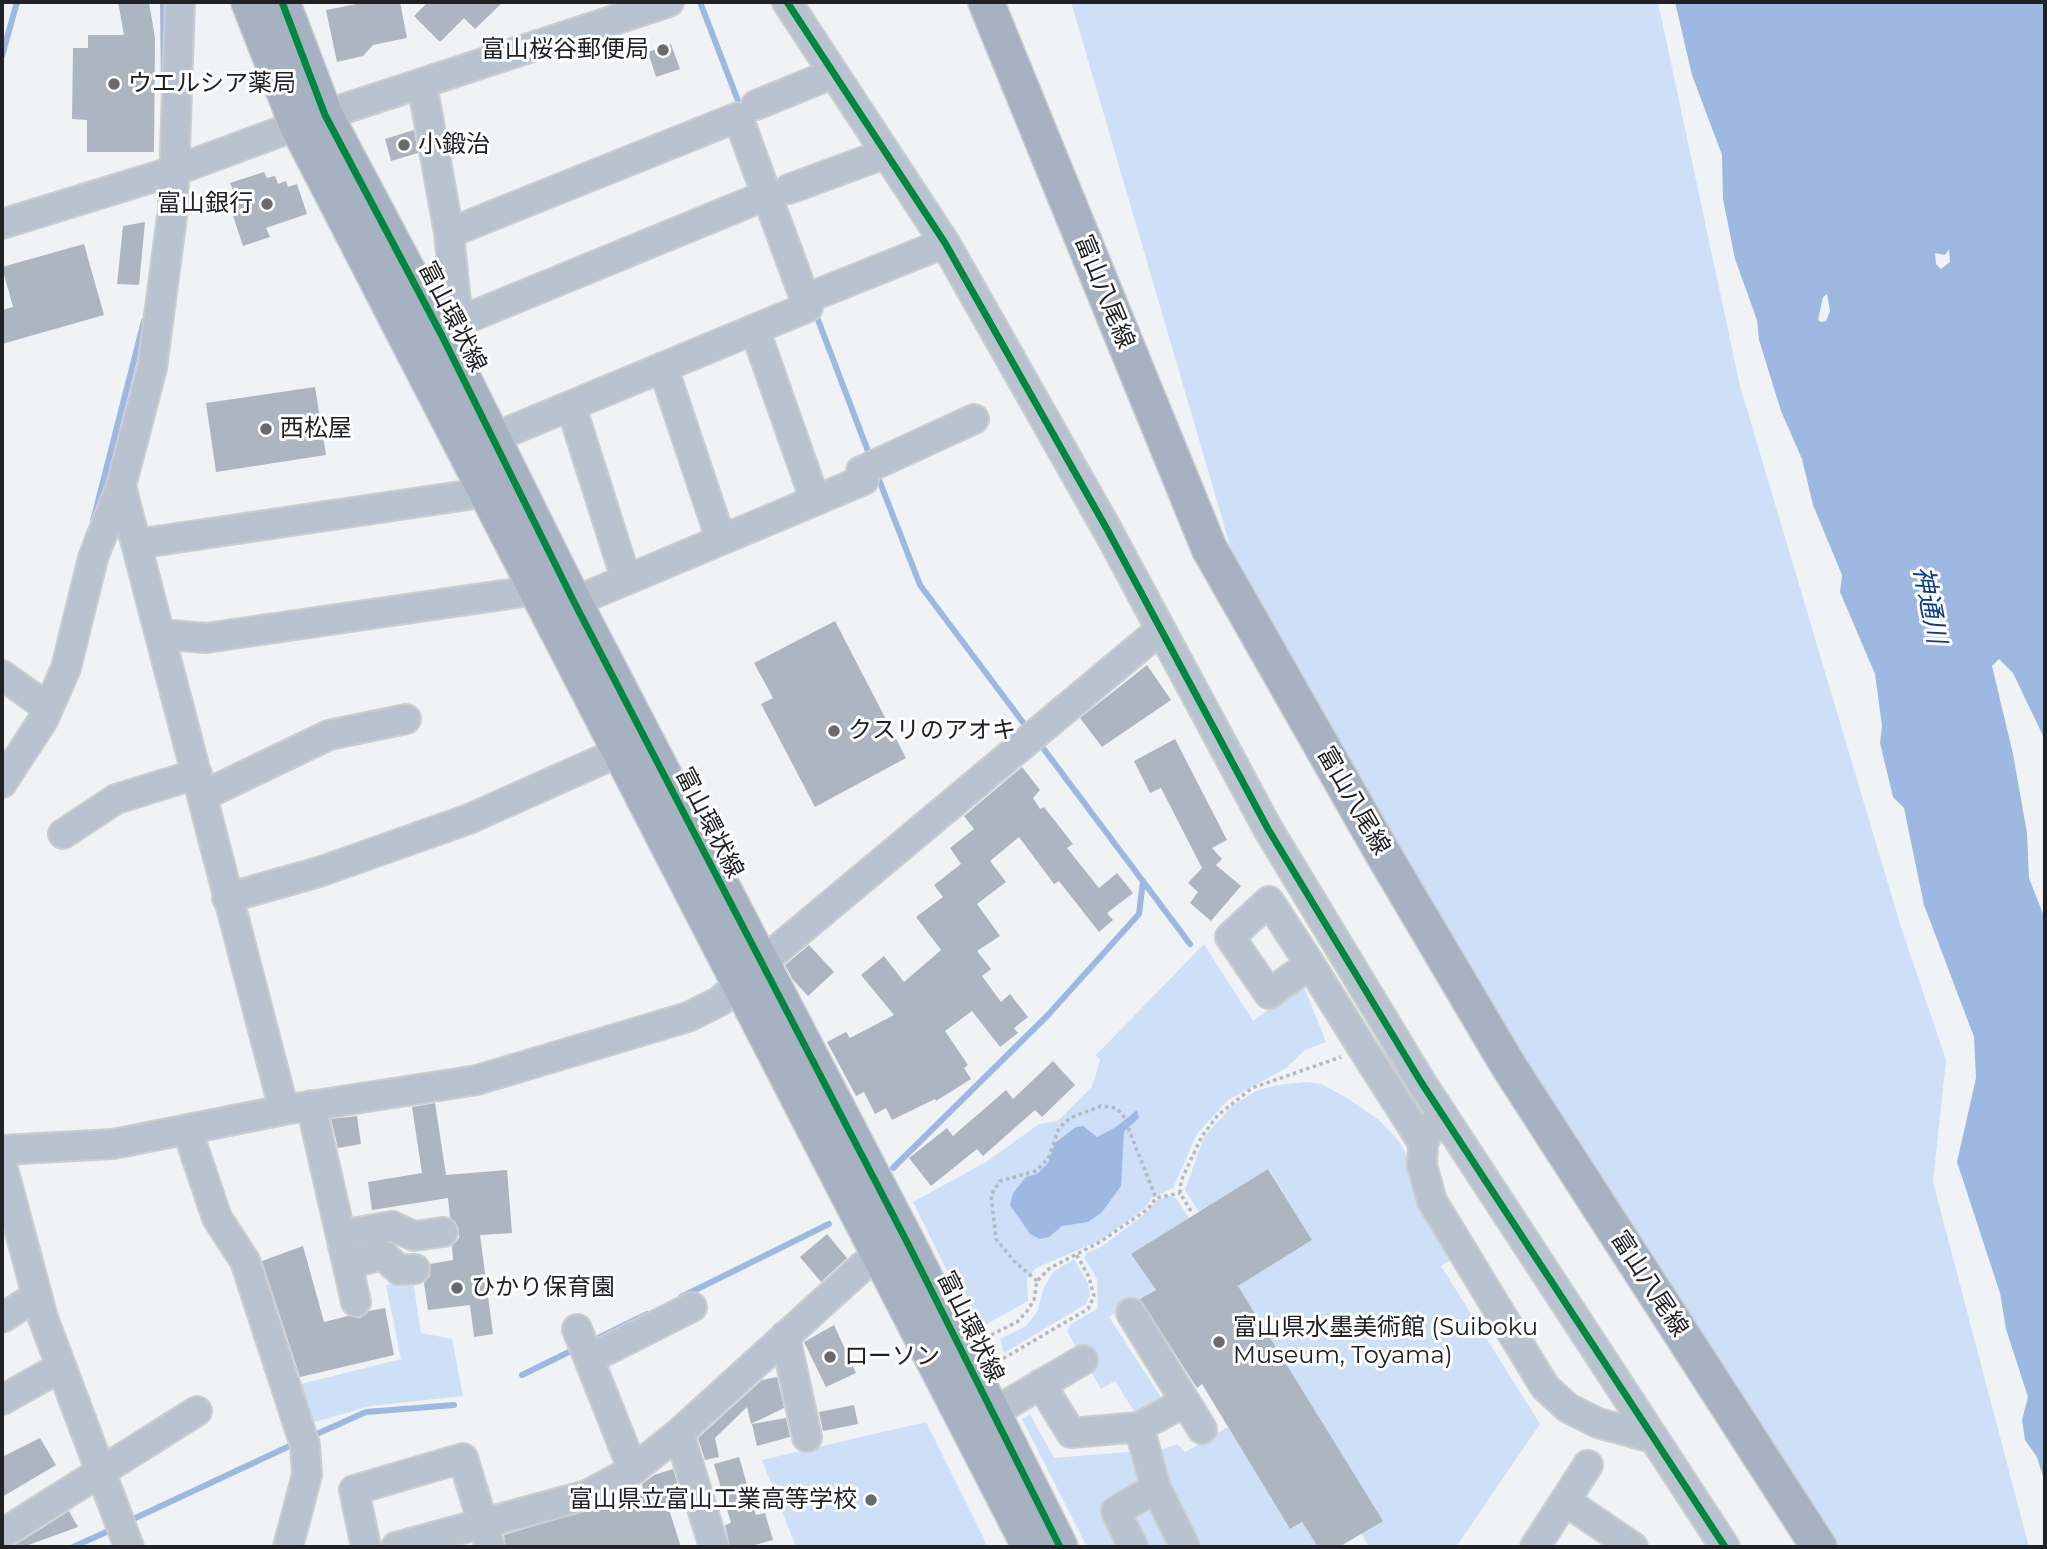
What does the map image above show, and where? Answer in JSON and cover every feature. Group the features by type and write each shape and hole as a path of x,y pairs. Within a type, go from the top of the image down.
{"main road":[{"path":"249,2 312,121"},
{"path":"282,2 312,121"},
{"name":"富山八尾線","path":"985,2 1209,548 1382,852 1508,1065 1819,1547"},
{"name":"富山環状線","path":"312,121 437,335 479,444 553,601"},
{"name":"富山環状線","path":"479,444 486,488 553,601 633,746 894,1251 980,1421 1030,1547"},
{"name":"富山環状線","path":"980,1421 1060,1547"}],"street":[{"path":"2,783 42,704 66,668 93,558 121,486 152,368 173,209 165,174 180,2"},
{"path":"2,225 165,174 312,121 667,2"},
{"path":"787,2 884,154 945,243 1268,829 1440,1111 1725,1547"},
{"path":"756,104 832,74"},
{"path":"422,84 449,233 437,335 778,192 884,154"},
{"path":"449,233 738,117 778,192 813,296 808,307 479,444"},
{"path":"813,296 945,243"},
{"path":"755,330 815,500"},
{"path":"663,367 721,540"},
{"path":"571,406 626,579"},
{"path":"160,634 206,638 553,601 626,579 864,480 873,465 974,419"},
{"path":"121,486 284,1110"},
{"path":"136,544 468,495 486,488"},
{"path":"2,1150 113,1144 311,1105 477,1080 688,1017 720,1001 1160,630"},
{"path":"2,675 42,704"},
{"path":"63,834 116,799 199,785 329,734 405,719"},
{"path":"228,898 319,872 469,819 633,746"},
{"path":"1310,964 1423,1143"},
{"path":"311,1105 356,1302"},
{"path":"1440,1111 1423,1143 1422,1165 1432,1201 1545,1387 1568,1408 1598,1423 1653,1438"},
{"path":"187,1129 217,1219 245,1261 305,1445 307,1475 288,1547"},
{"path":"2,1165 37,1296 129,1547"},
{"path":"341,1236 392,1226 414,1236 443,1231"},
{"path":"396,1547 488,1535 587,1495 633,1470 679,1433 863,1266 894,1251"},
{"path":"348,1264 383,1255 399,1270 415,1269"},
{"path":"2,1318 37,1296"},
{"path":"633,1470 583,1344 692,1307"},
{"path":"1131,1313 1202,1429"},
{"path":"785,1336 807,1437"},
{"path":"980,1421 1083,1360"},
{"path":"2,1400 61,1367"},
{"path":"1041,1384 1071,1433 1139,1427 1185,1402"},
{"path":"2,1534 197,1411"},
{"path":"1139,1427 1156,1488 1185,1547"},
{"path":"679,1433 714,1547"},
{"path":"366,1547 354,1490 463,1458 488,1535"},
{"path":"1535,1547 1588,1465"},
{"path":"1133,1547 1116,1511 1156,1488"},
{"path":"1565,1502 1633,1547"}],"path":[{"path":"1191,1211 1180,1193 1184,1172 1202,1136 1218,1115 1252,1088 1363,1049"},
{"path":"1037,1281 1013,1261 996,1239 990,1195 1000,1181 1037,1171 1048,1159 1059,1128 1070,1118 1101,1106 1115,1108 1123,1115 1156,1198"},
{"path":"1076,1255 1089,1277 1094,1296 1088,1309 999,1361 986,1337 1017,1322 1034,1300 1037,1281 1049,1268 1076,1255 1148,1209 1156,1198 1180,1193"}],"shaded area":[{"path":"1071,2 1658,2 1740,386 1900,924 1946,1060 1933,1182 2029,1547 1837,1547 1507,1045 1231,549"},
{"path":"1204,944 1253,1021 1303,984 1326,1042 1305,1050 1286,1068 1228,1100 1197,1134 1173,1188 1152,1198 1144,1209 1099,1241 1036,1268 1027,1279 1028,1301 985,1325 977,1309 968,1313 913,1202 986,1162 1039,1124 1058,1121 1092,1087 1100,1060 1096,1055"},
{"path":"1307,1082 1321,1084 1347,1098 1379,1120 1400,1142 1454,1258 1441,1266 1540,1424 1456,1547 1369,1547 1361,1533 1382,1521 1238,1286 1312,1240 1269,1169 1199,1212 1185,1190 1204,1137 1233,1105 1256,1091 1277,1085"},
{"path":"1169,1196 1176,1198 1189,1218 1132,1254 1156,1290 1109,1317 1164,1402 1138,1418 1115,1381 1101,1389 1067,1331 1071,1324 1098,1308 1097,1279 1085,1259 1086,1253 1101,1247 1146,1213 1156,1201"},
{"path":"1074,1259 1088,1283 1090,1295 1086,1304 1004,1353 1000,1339 1026,1326 1037,1312 1044,1287 1053,1272"},
{"path":"413,1281 421,1333 452,1339 463,1396 370,1406 305,1425 297,1385 401,1359 386,1285"},
{"path":"1030,1414 1054,1458 1163,1449 1177,1444 1185,1452 1228,1427 1290,1529 1302,1522 1318,1547 1087,1547 1022,1419"},
{"name":"富山県立富山工業高等学校","path":"926,1422 988,1547 796,1547 762,1460"}],"water":[{"name":"神通川","path":"1675,2 2045,2 2045,740 2013,673 1999,659 1992,666 2013,754 2027,833 2029,878 2045,919 2045,1483 2037,1457 2025,1440 2022,1420 2028,1397 2006,1329 2000,1293 1957,1162 1976,1078 1974,1037 1924,905 1904,808 1893,797 1880,743 1882,726 1875,674 1840,592 1842,575 1813,505 1802,459 1781,411 1759,340 1757,320 1735,259 1723,199 1722,155 1692,75","holes":["1949,249 1950,262 1941,269 1936,264 1935,253 1945,255","1827,294 1830,311 1826,321 1821,322 1818,320 1823,297"]},
{"path":"1137,1110 1139,1118 1124,1131 1121,1186 1102,1212 1088,1222 1062,1226 1049,1237 1040,1239 1030,1234 1010,1205 1013,1193 1026,1177 1037,1174 1048,1163 1055,1143 1076,1127 1083,1126 1097,1137 1116,1127"}],"building":[{"name":"ウエルシア薬局","path":"118,2 149,2 155,38 154,152 87,152 87,120 72,119 73,48 88,48 88,35 124,35"},
{"path":"367,2 400,2 407,38 373,45 363,56 337,62 326,10"},
{"path":"428,2 503,2 475,29 464,18 440,42 414,16"},
{"path":"671,44 680,69 656,77 648,52"},
{"name":"小鍛治","path":"414,130 418,153 391,161 385,139"},
{"name":"富山銀行","path":"264,172 267,178 275,176 278,184 286,181 288,187 297,184 307,214 266,228 270,237 243,246 226,195 234,192 230,183"},
{"path":"145,222 139,285 117,284 123,226"},
{"path":"84,244 104,315 2,344 2,310 13,307 2,267"},
{"name":"西松屋","path":"315,387 326,455 216,472 206,403"},
{"name":"クスリのアオキ","path":"835,621 906,758 815,807 761,704 773,698 754,663"},
{"path":"1147,665 1171,700 1102,747 1080,718"},
{"path":"1175,739 1227,840 1212,848 1222,859 1216,865 1241,886 1211,921 1190,903 1198,892 1188,883 1202,868 1161,788 1150,793 1134,761"},
{"path":"1022,767 1040,790 1033,798 1040,809 1044,807 1073,844 1067,848 1099,888 1117,873 1133,893 1107,913 1113,920 1099,932 1059,881 1054,884 1019,837 990,861 1006,882 977,904 1000,936 977,951 991,969 982,976 1001,1002 1010,994 1028,1017 1014,1028 1018,1033 1000,1047 972,1011 945,1031 968,1065 964,1068 971,1079 936,1101 935,1099 892,1120 886,1108 875,1114 864,1092 856,1096 827,1042 846,1032 850,1038 894,1015 861,975 884,956 904,982 941,950 916,917 943,897 934,885 961,864 950,848 974,829 964,816"},
{"path":"809,945 834,972 808,996 793,980 785,965"},
{"path":"1053,1061 1075,1085 1042,1117 1035,1110 983,1156 977,1149 931,1186 909,1158 947,1128 953,1136 1006,1090 1013,1099"},
{"path":"435,1103 446,1175 507,1170 512,1233 480,1235 493,1334 474,1337 470,1305 428,1310 424,1283 430,1276 430,1264 453,1260 452,1246 459,1238 459,1229 450,1217 448,1198 372,1210 368,1182 422,1173 412,1107"},
{"path":"357,1116 361,1144 338,1148 331,1119"},
{"name":"富山県水墨美術館 (Suiboku Museum, Toyama)","path":"1268,1169 1312,1240 1238,1286 1383,1521 1339,1547 1318,1547 1302,1522 1290,1529 1202,1384 1197,1388 1140,1299 1156,1290 1131,1254"},
{"path":"827,1234 847,1258 821,1282 800,1257"},
{"path":"303,1246 324,1322 348,1316 360,1318 369,1311 385,1308 394,1355 300,1377 262,1261"},
{"name":"ローソン","path":"834,1325 856,1373 826,1387 804,1342"},
{"path":"777,1377 784,1408 751,1424 747,1407 715,1438 719,1457 705,1460 698,1438 762,1380"},
{"path":"854,1405 858,1424 823,1431 819,1412"},
{"path":"786,1418 790,1437 757,1446 752,1424"},
{"path":"40,1438 56,1465 2,1497 2,1457"},
{"path":"739,1457 756,1515 765,1513 773,1540 748,1547 730,1547 725,1525 731,1523 714,1464"},
{"path":"673,1469 682,1498 667,1503 681,1547 506,1547 504,1535 644,1493 642,1484 654,1475"},
{"path":"69,1511 78,1527 23,1547 12,1547"}],"waterway":[{"path":"2,56 17,2"},
{"path":"163,2 164,84"},
{"path":"700,2 742,111"},
{"path":"815,312 871,459"},
{"path":"93,521 144,321"},
{"path":"876,472 920,585 1028,729"},
{"path":"1037,740 1190,944"},
{"path":"893,1168 1047,1016 1139,914 1143,881"},
{"path":"681,1297 829,1224"},
{"path":"590,1342 647,1314"},
{"path":"522,1375 577,1348"},
{"path":"310,1437 366,1412 454,1405"},
{"path":"129,1521 296,1443"},
{"path":"73,1547 113,1529"}],"cycle path":[{"path":"282,2 325,115 441,334 574,602 908,1244 1060,1547"},
{"path":"787,2 945,243 1108,531 1268,829 1421,1082 1725,1547"}],"place":[{"name":"富山桜谷郵便局","path":"663,50"},
{"name":"ウエルシア薬局","path":"114,84"},
{"name":"小鍛治","path":"404,145"},
{"name":"富山銀行","path":"267,204"},
{"name":"西松屋","path":"266,429"},
{"name":"クスリのアオキ","path":"834,731"},
{"name":"ひかり保育園","path":"457,1288"},
{"name":"富山県水墨美術館 (Suiboku Museum, Toyama)","path":"1219,1342"},
{"name":"ローソン","path":"830,1357"},
{"name":"富山県立富山工業高等学校","path":"871,1500"}]}
